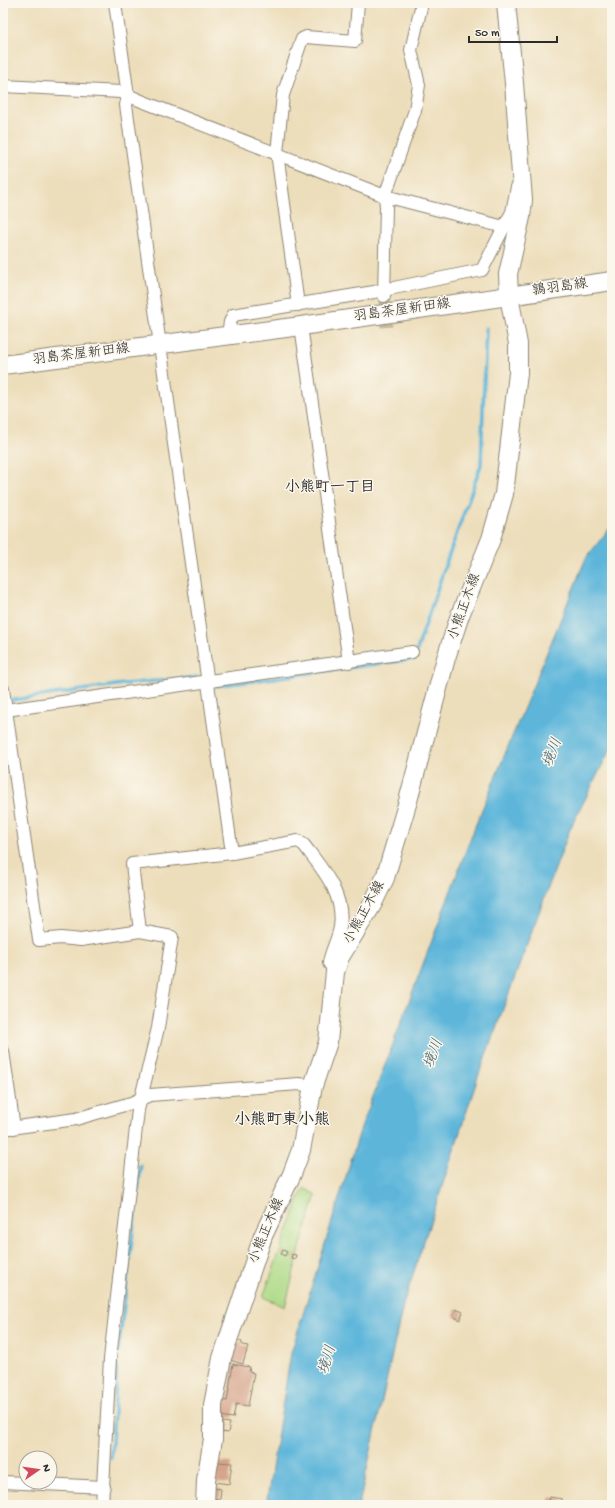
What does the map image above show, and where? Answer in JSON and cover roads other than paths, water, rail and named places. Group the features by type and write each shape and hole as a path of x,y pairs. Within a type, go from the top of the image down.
{"main road":[{"path":"504,5 514,83 523,200 521,217 508,274 509,296"},
{"name":"鶉羽島線","path":"509,296 612,281"},
{"name":"羽島茶屋新田線","path":"3,365 301,326 509,296"},
{"name":"小熊正木線","path":"205,1505 206,1480 213,1439 213,1405 222,1358 263,1236 292,1174 301,1150 312,1086 328,1042 335,972 340,957 372,905 385,878 408,801 446,658 460,615 491,539 504,494 518,366 518,344 509,296"}],"street":[{"path":"115,3 128,96 126,105 232,853"},
{"path":"298,305 277,153 283,95 302,39 306,37 355,41 358,3"},
{"path":"383,293 386,207 385,196 415,110 419,85 411,50 422,3"},
{"path":"3,86 121,92 385,196 504,228"},
{"path":"228,335 230,322 233,315 383,293 482,270 512,212 520,170"},
{"path":"301,326 349,662"},
{"path":"6,710 412,652"},
{"path":"3,689 39,940 61,938 82,940 140,932 172,937 158,1028 138,1110 110,1359 102,1505"},
{"path":"140,932 132,864 232,853 298,841 304,845 335,889 341,910 340,927 330,953 329,963 335,972"},
{"path":"3,1051 8,1129 76,1119 131,1103 150,1095 299,1084 312,1086"},
{"path":"3,1482 104,1487"}],"water":[{"name":"境川","path":"612,525 612,746 570,829 480,1071 403,1305 359,1505 266,1505 291,1353 360,1131 474,829 586,558"}],"waterway":[{"path":"215,686 414,659 481,465 486,328"},
{"path":"6,701 123,684 198,677"},
{"path":"118,1353 141,1165"},
{"path":"111,1458 117,1366"}],"tunnel":[{"path":"384,297 387,332"}],"district":[{"name":"小熊町一丁目","path":"330,488"},
{"name":"小熊町東小熊","path":"282,1121"}]}
